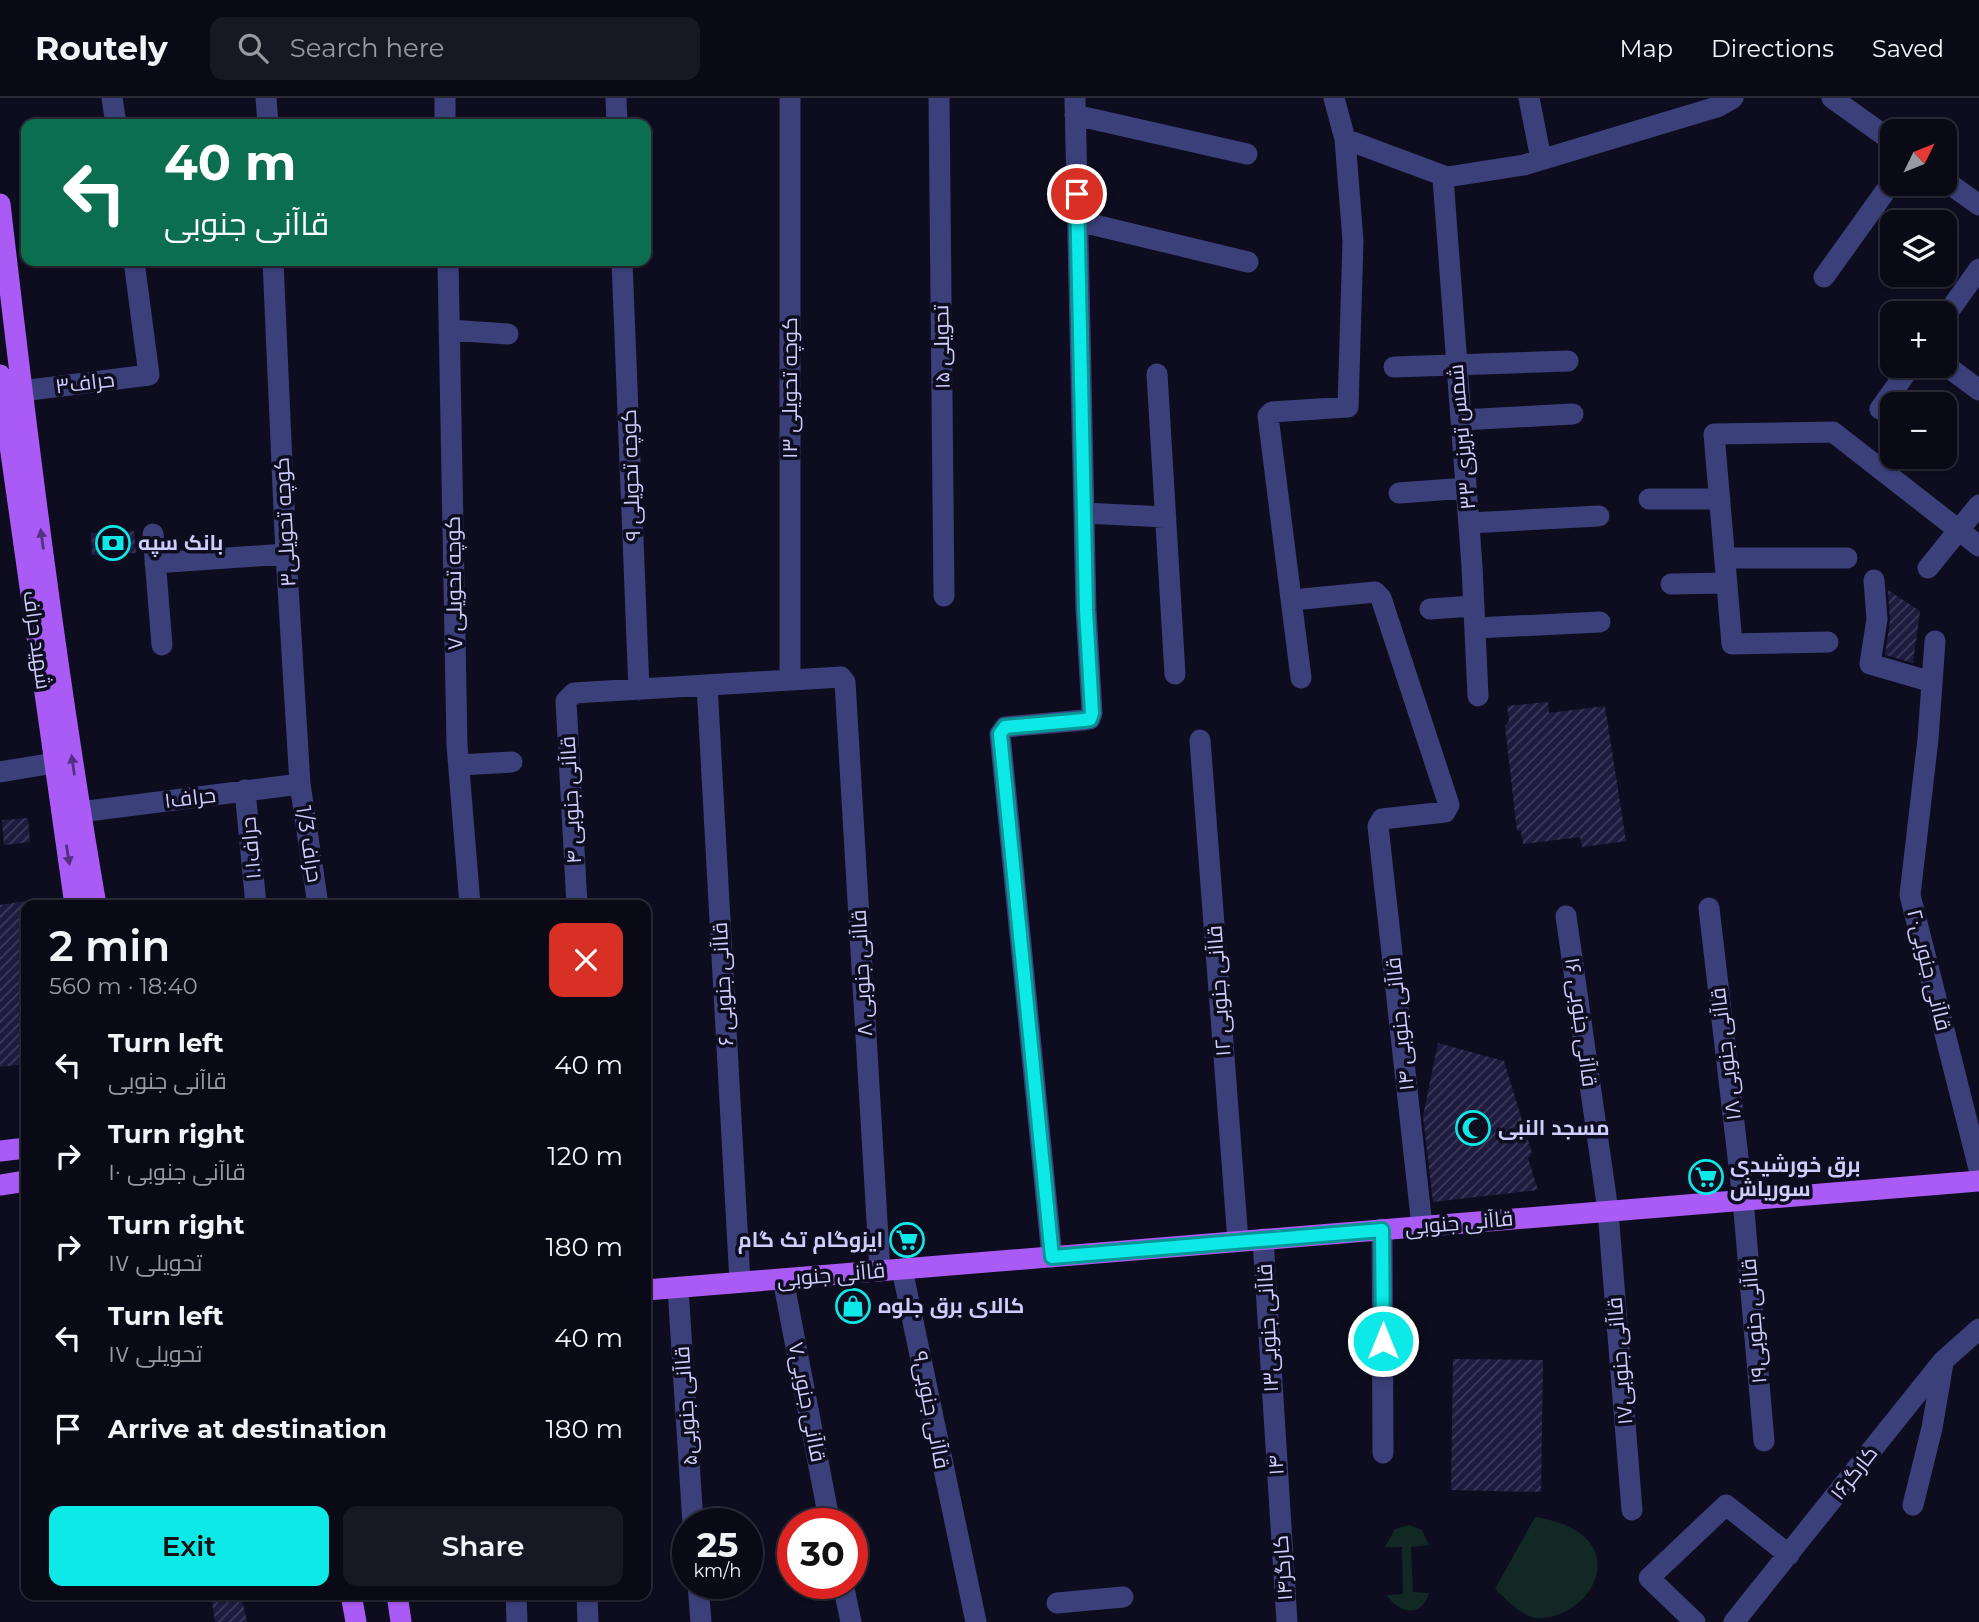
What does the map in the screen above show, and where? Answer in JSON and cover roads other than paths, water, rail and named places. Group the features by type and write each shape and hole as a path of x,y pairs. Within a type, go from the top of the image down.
{"main road":[{"path":"0,204 22,391 80,812 95,900"},
{"name":"شهید حراف","path":"0,375 74,900"},
{"path":"0,1151 21,1149"},
{"name":"قاآنی جنوبی","path":"651,1290 1979,1181"},
{"path":"0,1185 21,1182"},
{"path":"352,1600 356,1622"},
{"path":"398,1600 401,1622"}],"street":[{"path":"112,98 115,119"},
{"path":"267,98 268,119"},
{"path":"445,98 445,119"},
{"path":"616,98 617,119"},
{"name":"کوچه تحویلی ۱۳","path":"790,98 790,679"},
{"name":"تحویلی ۱۵","path":"939,98 944,596"},
{"path":"1301,678 1268,416 1272,412 1348,407 1353,242 1345,139 1334,98"},
{"path":"1529,98 1541,159"},
{"path":"1345,139 1443,178 1541,159 1717,107 1733,98"},
{"path":"1832,98 1880,133"},
{"path":"1052,1257 1000,734 1005,727 1084,720 1090,719 1092,713 1083,513 1075,106 1247,153"},
{"name":"شمس تبریزی ۳۳","path":"1443,178 1469,523 1478,696"},
{"path":"1957,189 1979,205"},
{"path":"1824,277 1882,196"},
{"path":"1077,221 1248,262"},
{"name":"۳حراف","path":"22,391 149,375 135,266"},
{"name":"کوچه تحویلی۳","path":"273,266 286,554 300,784"},
{"name":"کوچه تحویلی ۷","path":"448,266 459,765 470,900"},
{"name":"کوچه تحویلی ۹","path":"622,266 639,690"},
{"path":"1956,301 1979,269"},
{"path":"449,330 508,334"},
{"path":"1394,367 1568,361"},
{"path":"1157,374 1175,674"},
{"path":"1957,374 1979,390"},
{"path":"1461,420 1573,414"},
{"path":"1828,642 1732,644 1714,434 1833,432 1979,546"},
{"path":"1399,493 1466,488"},
{"path":"1649,499 1720,499"},
{"path":"1928,568 1960,532 1979,505"},
{"path":"1083,513 1165,517"},
{"path":"1469,523 1599,516"},
{"path":"153,534 162,645"},
{"path":"155,563 286,554"},
{"path":"1725,558 1847,558"},
{"path":"1874,580 1877,619 1870,664 1932,682"},
{"path":"1671,584 1727,583"},
{"name":"قاآنی جنوبی ۱۴","path":"1303,599 1375,592 1381,597 1449,805 1446,812 1382,819 1380,822 1422,1226"},
{"path":"1430,610 1474,606"},
{"path":"1475,628 1600,622"},
{"name":"۲۰قاآنی جنوبی","path":"1935,641 1910,895 1979,1169"},
{"name":"قاآنی جنوبی ۸","path":"790,679 841,677 845,682 880,1271"},
{"path":"639,690 790,679"},
{"name":"قاآنی جنوبی ۶","path":"707,685 740,1282"},
{"name":"قاآنی جنوبی ۴","path":"578,900 566,701 568,696 574,693 639,690"},
{"name":"قاآنی جنوبی ۱۲","path":"1200,740 1238,1241"},
{"path":"459,765 512,762"},
{"path":"0,772 54,763"},
{"name":"حراف۱","path":"80,812 300,784"},
{"name":"1/3 حراف","path":"300,784 317,900"},
{"name":"حراف۱.۱","path":"245,790 256,900"},
{"name":"قاآنی جنوبی ۱۸","path":"1709,908 1743,1200"},
{"name":"قاآنی جنوبی ۱۶","path":"1566,916 1608,1211"},
{"name":"قاآنی جنوبی۱۹","path":"1743,1200 1764,1441"},
{"name":"قاآنی جنوبی۱۷","path":"1608,1211 1632,1510"},
{"path":"1382,1230 1383,1453"},
{"name":"قاآنی جنوبی۱۳","path":"1263,1239 1273,1416"},
{"name":"قاآنی جنوبی۹","path":"902,1269 976,1622"},
{"name":"قاآنی جنوبی۷","path":"783,1279 827,1508"},
{"name":"قاآنی جنوبی۵","path":"678,1288 692,1508"},
{"name":"کارگر۱۶","path":"1734,1622 1943,1361 1979,1329"},
{"path":"1913,1505 1932,1428 1943,1361"},
{"name":"۱۴","path":"1273,1416 1280,1515"},
{"path":"1695,1622 1649,1578 1726,1505 1789,1555"},
{"name":"کارگر۱۴","path":"1280,1515 1287,1622"},
{"path":"1057,1603 1123,1597"},
{"path":"699,1599 701,1622"},
{"path":"846,1599 851,1622"},
{"path":"516,1600 517,1622"},
{"path":"587,1600 588,1622"}],"place":[{"name":"بانک سپه","path":"113,543"},
{"name":"مسجد النبی","path":"1473,1128"},
{"name":"برق خورشیدی سوریاش","path":"1706,1177"},
{"name":"ایزوگام تک گام","path":"907,1240"},
{"name":"کالای برق جلوه","path":"853,1306"}]}
